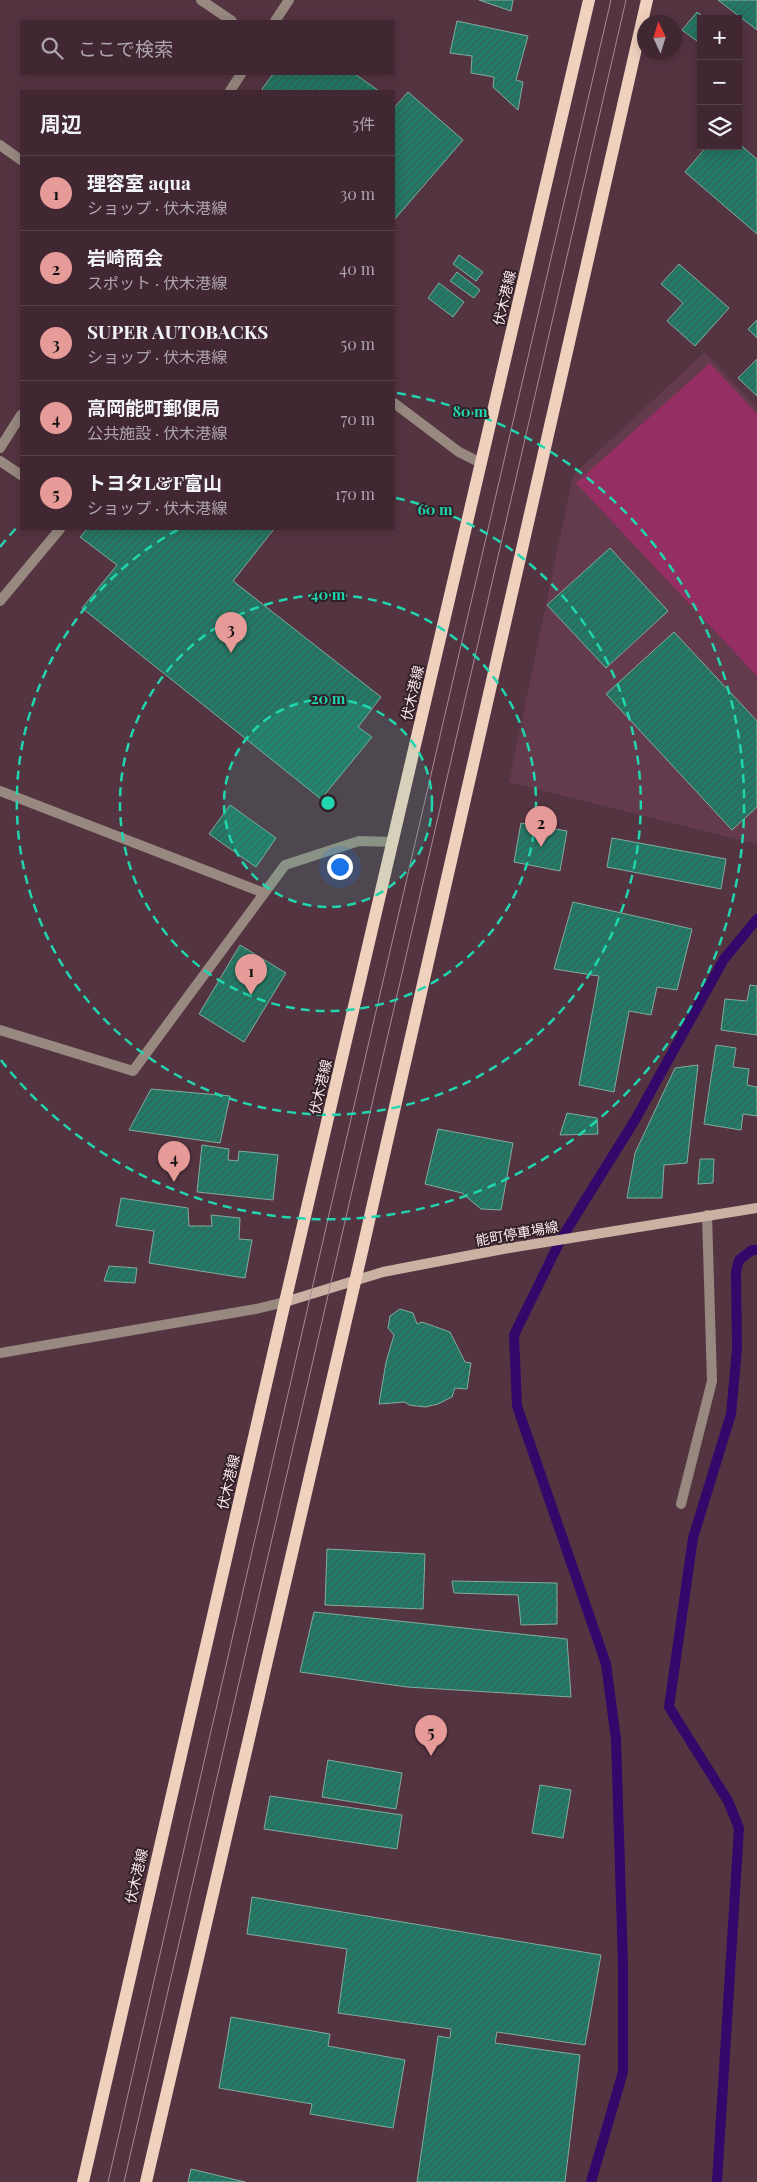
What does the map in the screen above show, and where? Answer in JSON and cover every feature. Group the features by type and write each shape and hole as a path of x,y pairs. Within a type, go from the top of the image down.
{"main road":[{"name":"伏木港線","path":"82,2182 589,0"},
{"path":"146,2182 355,1282 646,0"},
{"name":"能町停車場線","path":"285,1302 355,1282 382,1272 502,1249 757,1208"}],"street":[{"path":"201,0 231,20"},
{"path":"276,20 289,0"},
{"path":"231,90 240,75"},
{"path":"0,145 20,159"},
{"path":"395,404 459,452 481,463"},
{"path":"0,448 20,417"},
{"path":"0,461 20,474"},
{"path":"0,601 59,530"},
{"path":"0,791 264,893"},
{"path":"0,1030 133,1071 285,865 359,841 392,842"},
{"path":"682,1504 712,1381 707,1215"},
{"path":"0,1353 256,1310 285,1302"}],"shaded area":[{"path":"705,352 757,408 757,844 509,782 573,475"},
{"path":"710,363 757,414 757,676 576,483"}],"building":[{"path":"479,0 513,0 511,11"},
{"path":"718,0 757,0 757,30 742,18 742,15 738,15"},
{"path":"697,12 701,15 697,15 697,41 682,30"},
{"path":"457,21 528,36 516,80 523,82 518,110 493,87 494,77 471,73 472,56 450,53"},
{"path":"272,75 356,75 378,90 263,90"},
{"path":"408,92 463,140 395,219 395,107"},
{"path":"742,146 757,159 757,234 685,172 704,150 742,150"},
{"path":"459,255 483,272 476,281 453,264"},
{"path":"679,264 729,308 695,346 667,321 683,303 661,284"},
{"path":"457,272 480,290 474,298 450,281"},
{"path":"439,283 464,302 453,317 428,298"},
{"path":"757,320 757,338 748,329"},
{"path":"757,359 757,396 738,378"},
{"path":"86,530 273,530 233,581 381,697 358,727 372,737 321,799 82,608 117,565 80,537"},
{"path":"610,548 668,611 606,668 547,605"},
{"path":"674,632 757,721 757,807 732,830 606,694"},
{"path":"230,805 276,838 256,867 209,834"},
{"path":"521,823 567,831 560,871 514,862"},
{"path":"612,838 726,859 721,889 607,867"},
{"path":"573,902 692,929 677,990 657,987 651,1015 629,1011 614,1092 579,1085 599,976 554,969"},
{"path":"240,945 286,973 244,1042 199,1014"},
{"path":"750,985 757,986 757,1035 721,1030 725,999 747,1001"},
{"path":"716,1045 736,1048 733,1067 749,1069 747,1085 757,1087 757,1116 743,1114 741,1130 704,1124"},
{"path":"698,1065 687,1163 664,1165 662,1198 627,1198 635,1153 675,1068"},
{"path":"151,1089 230,1096 220,1143 129,1130"},
{"path":"567,1113 597,1118 598,1134 560,1135"},
{"path":"438,1129 513,1143 501,1210 481,1209 462,1193 425,1184"},
{"path":"202,1145 229,1149 228,1160 238,1161 239,1151 278,1155 273,1200 197,1192"},
{"path":"700,1159 714,1159 713,1183 698,1184"},
{"path":"121,1198 188,1208 189,1226 212,1226 211,1215 240,1218 239,1239 252,1240 245,1278 149,1263 154,1231 116,1226"},
{"path":"109,1266 137,1268 135,1283 104,1281"},
{"path":"400,1309 413,1313 417,1324 422,1322 450,1332 465,1362 471,1363 467,1389 455,1388 452,1397 438,1404 425,1407 409,1405 405,1402 379,1404 386,1362 394,1335 388,1328 390,1316"},
{"path":"327,1549 425,1554 423,1609 325,1605"},
{"path":"452,1581 557,1583 557,1624 521,1625 518,1595 454,1593"},
{"path":"314,1612 567,1639 571,1697 407,1687 300,1672"},
{"path":"328,1760 402,1773 396,1809 322,1797"},
{"path":"540,1785 571,1790 563,1838 532,1833"},
{"path":"270,1796 402,1815 397,1849 264,1829"},
{"path":"252,1897 601,1955 585,2045 497,2032 495,2043 580,2055 565,2182 417,2182 438,2036 450,2038 451,2029 338,2013 347,1949 247,1934"},
{"path":"231,2017 330,2034 328,2046 405,2060 393,2128 310,2114 312,2104 219,2088"},
{"path":"191,2169 245,2182 188,2182"}],"waterway":[{"path":"591,2182 623,2072 623,1965 616,1739 606,1664 517,1406 514,1335 561,1239 635,1120 724,959 757,919"},
{"path":"717,2182 739,1828 728,1801 669,1707 693,1538 731,1414 737,1349 736,1272 739,1260 752,1250 757,1250"}],"tram line":[{"path":"108,2182 341,1162 611,0"},
{"path":"124,2182 626,0"}],"place":[{"name":"SUPER AUTOBACKS","path":"231,653"},
{"name":"岩崎商会","path":"541,847"},
{"name":"理容室 aqua","path":"251,995"},
{"name":"高岡能町郵便局","path":"174,1182"},
{"name":"トヨタL&F富山","path":"431,1756"}]}
